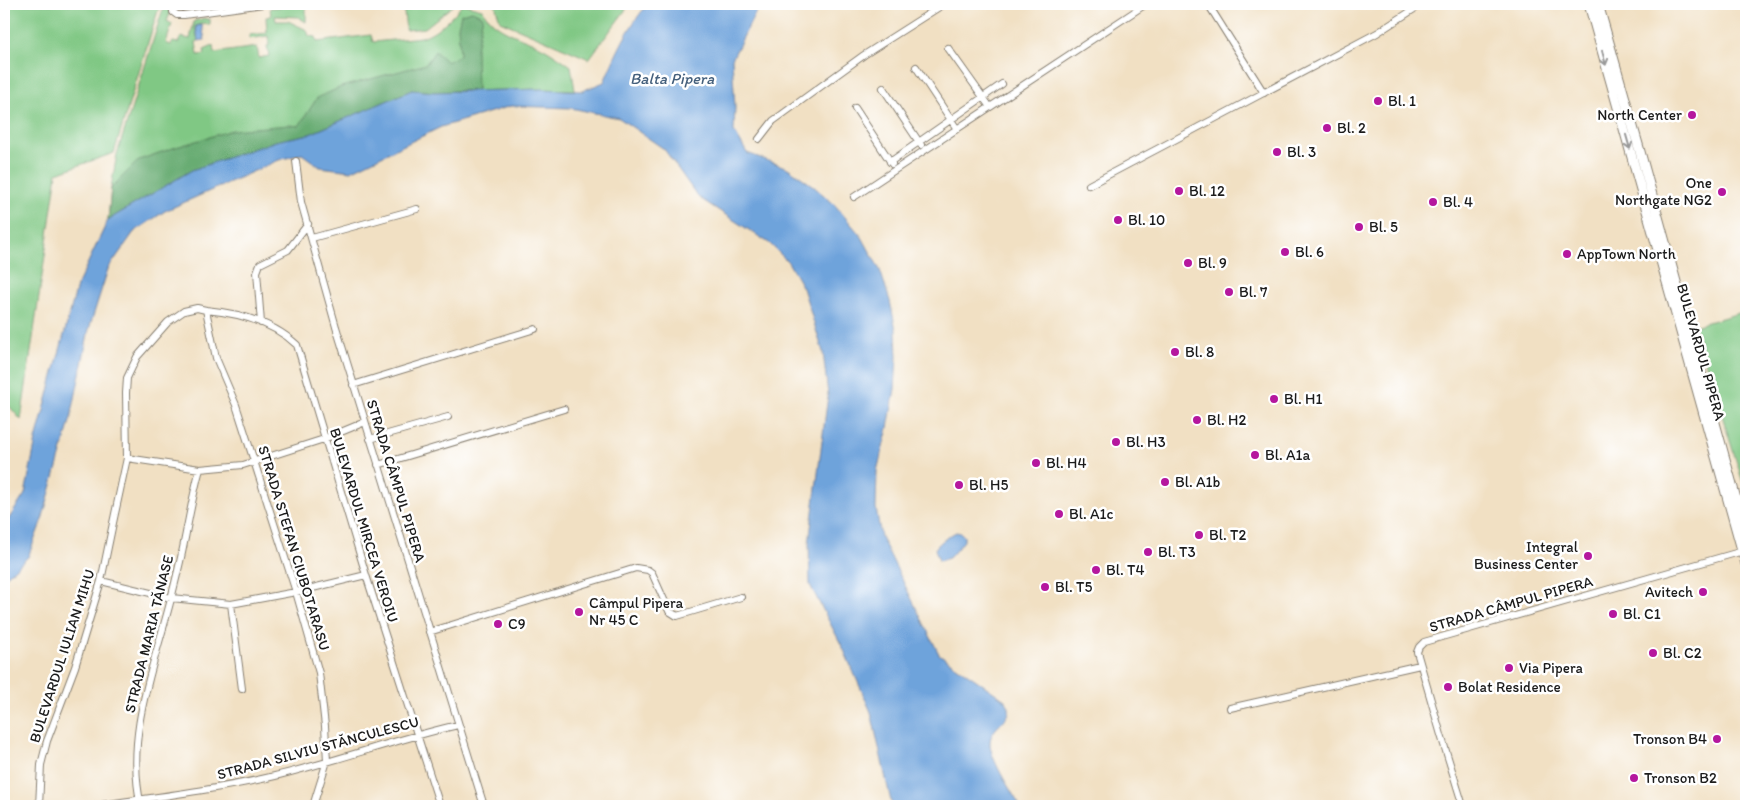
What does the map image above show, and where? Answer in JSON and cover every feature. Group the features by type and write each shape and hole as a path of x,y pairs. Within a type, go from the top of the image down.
{"main road":[{"name":"BULEVARDUL PIPERA","path":"1589,4 1746,564"},
{"name":"BULEVARDUL PIPERA","path":"1598,4 1746,535"}],"street":[{"path":"174,4 173,12 177,15 184,15 263,4"},
{"path":"759,139 773,121 857,60 944,4"},
{"path":"854,197 1146,4"},
{"path":"1208,4 1264,93"},
{"path":"1089,184 1377,33 1422,4"},
{"path":"948,48 990,107"},
{"path":"916,67 957,129"},
{"path":"890,162 1002,84"},
{"path":"883,88 925,150"},
{"path":"855,108 895,170"},
{"name":"STRADA CÂMPUL PIPERA","path":"296,161 301,202 353,385 484,806"},
{"path":"312,238 416,209"},
{"path":"261,323 257,272 260,264 288,250 308,224"},
{"name":"BULEVARDUL IULIAN MIHU","path":"39,806 41,765 47,741 75,667 101,581 127,458 127,378 137,356 154,336 178,314 197,308 206,310"},
{"name":"BULEVARDUL MIRCEA VEROIU","path":"206,310 230,312 261,323 290,339 296,345 366,575 440,806"},
{"name":"STRADA STEFAN CIUBOTARASU","path":"206,310 216,358 236,404 296,592 319,673 325,726 326,761 313,806"},
{"path":"353,385 535,329"},
{"path":"378,465 564,408"},
{"path":"370,439 448,417"},
{"path":"127,458 200,469 243,465 324,439 365,422"},
{"name":"STRADA MARIA TĂNASE","path":"140,803 135,770 142,706 171,598 200,469"},
{"name":"STRADA CÂMPUL PIPERA","path":"1464,806 1420,665 1417,652 1424,642 1743,551"},
{"path":"429,632 636,568 648,570 652,573 669,610 677,616 741,597"},
{"path":"101,581 171,598 231,604 296,592 366,575"},
{"path":"231,604 242,689"},
{"path":"1230,708 1420,665"},
{"name":"STRADA SILVIU STĂNCULESCU","path":"95,806 140,803 275,776 416,734 458,725"}],"green space":[{"path":"4,4 160,4 114,153 57,173 21,420 4,400"},
{"path":"306,4 306,22 298,17 275,16 276,21 288,21 307,30 309,36 316,37 317,42 371,35 373,42 422,37 450,19 463,4 482,9 499,27 542,47 571,66 575,90 434,92 412,90 310,134 192,170 108,220 117,154 163,9 169,8 170,14 167,21 172,24 166,43 171,45 173,42 178,43 181,37 190,39 194,21 205,18 210,19 210,25 206,23 195,26 198,55 205,54 204,50 213,46 214,53 257,47 259,58 269,56 268,36 249,39 249,35 267,33 266,17 271,16 270,8"},
{"path":"403,4 455,4 425,28 406,30"},
{"path":"495,4 630,4 589,59 500,21"},
{"path":"472,11 483,16 476,49 477,90 434,92 412,90 310,134 276,141 192,170 108,220 111,188 139,160 232,130 289,125 299,126 317,98 341,87 426,64 435,51 447,62 460,55 458,27 461,14"},
{"path":"1746,311 1746,489 1745,489 1694,326"}],"water":[{"name":"Balta Pipera","path":"648,4 760,4 732,59 735,107 734,131 747,153 788,168 834,204 862,237 880,270 890,301 896,330 897,357 895,389 888,428 877,471 876,508 881,537 939,654 1005,700 1009,706 1007,717 995,730 990,742 993,756 1019,804 1018,806 892,806 871,712 843,648 810,585 809,543 828,395 823,352 803,288 788,262 769,243 698,197 664,149 619,118 571,108 511,106 441,127 351,171 320,167 302,154 279,160 165,211 134,232 108,269 89,329 71,418 42,520 28,557 4,578 4,526 25,494 36,440 77,286 108,220 192,170 276,141 310,134 412,90 434,92 541,89 582,91 604,82 628,31"},
{"path":"202,25 205,40 198,41 196,26"},
{"path":"956,532 964,536 964,541 949,558 939,561 935,549 941,542"}],"place":[{"name":"Bl. 1","path":"1378,101"},
{"name":"North Center","path":"1692,115"},
{"name":"Bl. 2","path":"1327,128"},
{"name":"Bl. 3","path":"1277,152"},
{"name":"Bl. 12","path":"1179,191"},
{"name":"One Northgate NG2","path":"1722,192"},
{"name":"Bl. 4","path":"1433,202"},
{"name":"Bl. 10","path":"1118,220"},
{"name":"Bl. 5","path":"1359,227"},
{"name":"Bl. 6","path":"1285,252"},
{"name":"AppTown North","path":"1567,254"},
{"name":"Bl. 9","path":"1188,263"},
{"name":"Bl. 7","path":"1229,292"},
{"name":"Bl. 8","path":"1175,352"},
{"name":"Bl. H1","path":"1274,399"},
{"name":"Bl. H2","path":"1197,420"},
{"name":"Bl. H3","path":"1116,442"},
{"name":"Bl. A1a","path":"1255,455"},
{"name":"Bl. H4","path":"1036,463"},
{"name":"Bl. A1b","path":"1165,482"},
{"name":"Bl. H5","path":"959,485"},
{"name":"Bl. A1c","path":"1059,514"},
{"name":"Bl. T2","path":"1199,535"},
{"name":"Bl. T3","path":"1148,552"},
{"name":"Integral Business Center","path":"1588,556"},
{"name":"Bl. T4","path":"1096,570"},
{"name":"Bl. T5","path":"1045,587"},
{"name":"Avitech","path":"1703,592"},
{"name":"Câmpul Pipera Nr 45 C","path":"579,612"},
{"name":"Bl. C1","path":"1613,614"},
{"name":"C9","path":"498,624"},
{"name":"Bl. C2","path":"1653,653"},
{"name":"Via Pipera","path":"1509,668"},
{"name":"Bolat Residence","path":"1448,687"},
{"name":"Tronson B4","path":"1717,739"},
{"name":"Tronson B2","path":"1634,778"}]}
